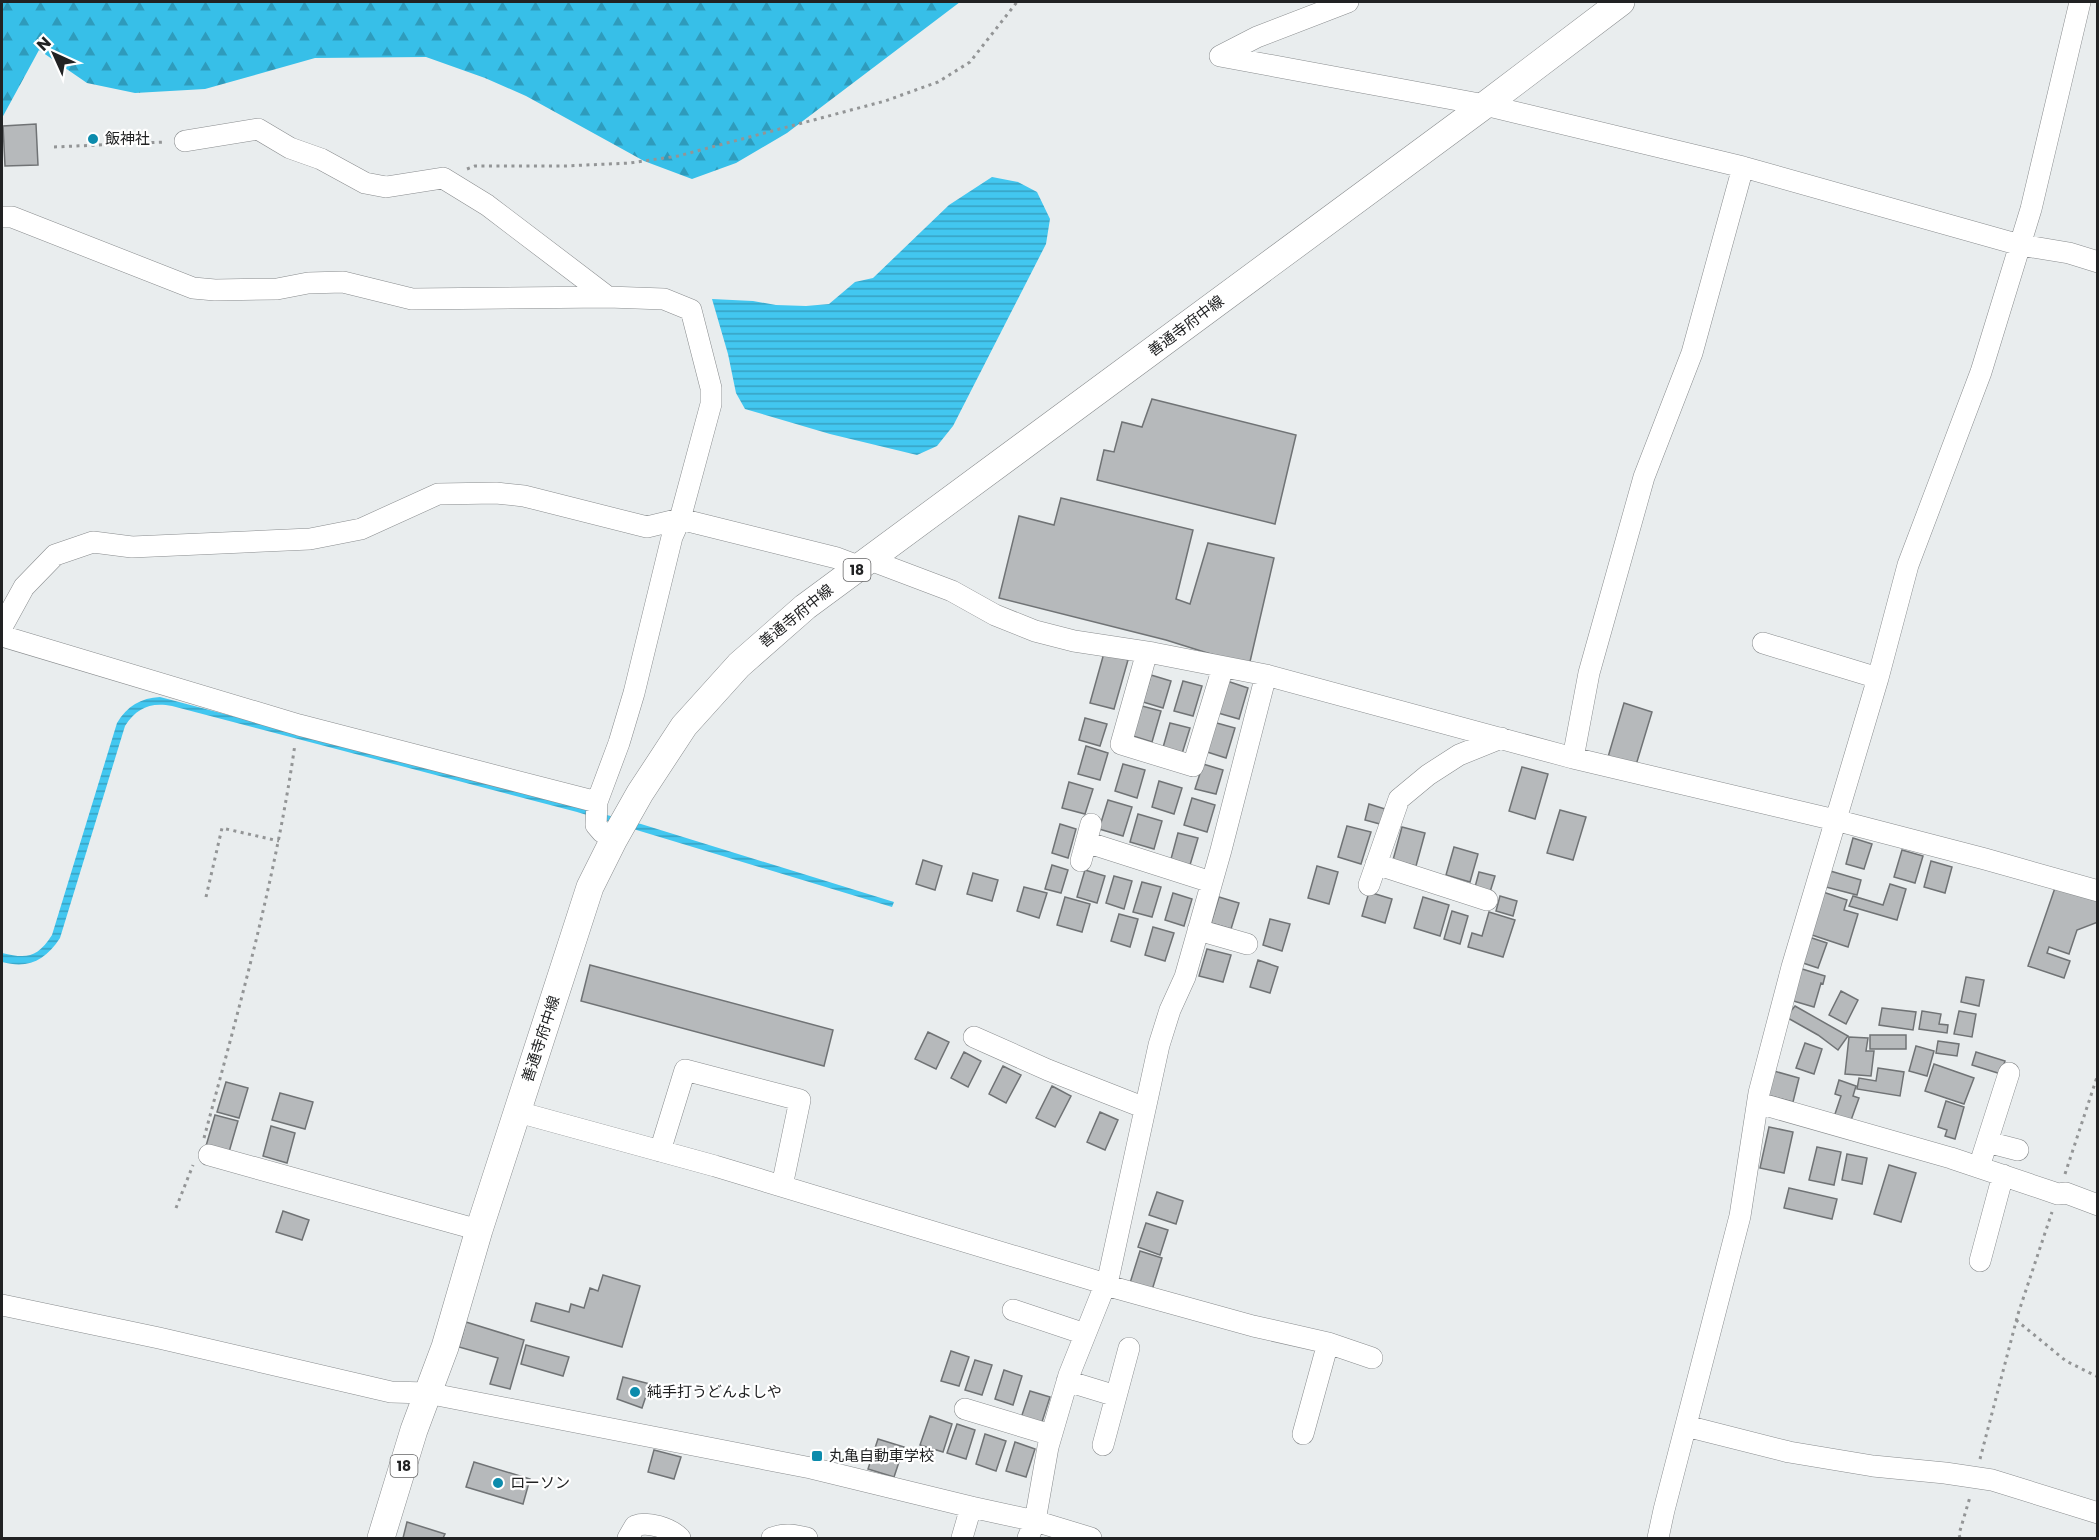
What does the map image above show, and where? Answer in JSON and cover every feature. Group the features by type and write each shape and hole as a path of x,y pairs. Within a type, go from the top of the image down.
{"main road":[{"name":"善通寺府中線","path":"381,1539 427,1393 445,1347 479,1230 590,887 640,793 684,726 709,697 768,638 1621,2"}],"street":[{"path":"1348,2 1257,37 1220,56 1485,105 1743,167 2020,245 2069,253 2097,261"},
{"path":"1658,1539 1740,1216 1758,1103 1792,967 1878,678 1908,565 1981,372 2031,209 2079,2"},
{"path":"185,141 258,129 290,148 321,159 365,183 386,187 443,178 487,205 608,297"},
{"path":"1573,758 1589,673 1644,477 1692,353 1743,167"},
{"path":"2,218 12,217 193,288 278,289 308,283 343,282 412,299 608,297 664,299 691,310 711,388 711,404 680,519 672,537 619,743 597,802 596,825 602,832 614,839"},
{"path":"2,627 24,587 55,555 93,542 132,547 310,539 362,530 438,494 496,493 524,496 647,527 680,519 865,564 952,591 995,615 1035,631 1074,641 1148,652 1266,675 1573,758 1835,820 2097,891"},
{"path":"2,636 299,725 597,802"},
{"path":"1763,643 1878,678"},
{"path":"1148,652 1122,744 1193,766 1223,668"},
{"path":"1031,1530 1052,1435 1067,1381 1110,1275 1159,1044 1170,1010 1185,977 1266,675"},
{"path":"1369,885 1399,799 1428,775 1459,754 1501,738"},
{"path":"1086,842 1211,882"},
{"path":"1376,864 1487,900"},
{"path":"1198,930 1247,944"},
{"path":"974,1037 1048,1070 1145,1108"},
{"path":"660,1151 685,1070 800,1100 782,1186"},
{"path":"1979,1167 2009,1073"},
{"path":"1758,1103 1979,1167 2058,1194 2066,1193 2097,1205"},
{"path":"518,1112 782,1186 1106,1285 1253,1326 1328,1343 1372,1358"},
{"path":"1987,1142 2018,1150"},
{"path":"205,1154 479,1230"},
{"path":"1980,1261 2003,1175"},
{"path":"2,1305 159,1338 378,1389 427,1393 811,1468 971,1507 1031,1530 1091,1539"},
{"path":"1013,1310 1085,1334"},
{"path":"1303,1434 1328,1343"},
{"path":"1103,1445 1129,1348"},
{"path":"1067,1381 1116,1396"},
{"path":"964,1409 1052,1435"},
{"path":"1686,1426 1789,1452 1873,1466 1992,1480 2097,1514"},
{"path":"962,1539 971,1507"},
{"path":"628,1539 635,1526 642,1524 668,1530 680,1539"},
{"path":"772,1539 778,1535 793,1535 807,1539"}],"path":[{"path":"443,178 476,166 565,166 678,156 885,101 938,82 970,62 1017,2"},
{"path":"54,147 185,141"},
{"path":"176,1208 192,1166 205,1154 279,840 295,745"},
{"path":"206,897 222,828 279,840"},
{"path":"1960,1539 1959,1534 2016,1320 2097,1074"},
{"path":"2016,1320 2066,1361 2097,1377"}],"green space":[{"path":"2,2 960,2 787,133 736,163 692,179 644,161 526,96 485,78 426,57 315,58 205,89 135,93 87,83 39,50 2,118"}],"shaded area":[{"path":"992,177 1018,182 1037,192 1050,219 1046,244 953,426 937,446 917,455 830,434 745,409 736,393 728,354 712,299 753,301 776,305 829,304 855,282 873,278 949,205"},
{"path":"160,697 641,824 894,902 892,907 577,812 172,706 157,705 139,711 125,726 60,938 42,958 28,964 2,962 2,953 18,956 31,955 47,943 52,935 117,723 135,704"}],"building":[{"path":"36,124 38,165 5,166 3,126"},
{"path":"1152,399 1296,435 1275,524 1097,480 1104,450 1114,452 1122,422 1142,427"},
{"path":"1061,498 1193,530 1176,599 1190,604 1208,543 1274,558 1249,666 1166,640 999,598 1019,516 1054,525"},
{"path":"1104,653 1128,660 1114,709 1090,703"},
{"path":"1151,675 1171,681 1163,708 1143,702"},
{"path":"1183,681 1202,686 1193,716 1174,711"},
{"path":"1227,681 1248,688 1239,719 1218,713"},
{"path":"1624,703 1652,712 1636,765 1608,757"},
{"path":"1142,706 1161,711 1152,742 1133,736"},
{"path":"1085,718 1107,724 1100,746 1079,740"},
{"path":"1213,722 1235,728 1226,758 1204,751"},
{"path":"1170,723 1190,728 1181,757 1162,751"},
{"path":"1086,746 1108,753 1100,780 1078,774"},
{"path":"1123,764 1145,770 1137,798 1115,791"},
{"path":"1203,764 1223,770 1216,794 1195,789"},
{"path":"1522,767 1548,774 1535,819 1509,811"},
{"path":"1159,781 1182,788 1174,814 1152,807"},
{"path":"1069,782 1093,789 1085,814 1062,808"},
{"path":"1192,798 1215,805 1207,832 1184,825"},
{"path":"1108,800 1132,807 1123,836 1099,829"},
{"path":"1369,804 1385,809 1380,824 1365,820"},
{"path":"1560,810 1586,817 1573,860 1547,853"},
{"path":"1138,814 1162,821 1154,849 1130,842"},
{"path":"1060,824 1076,829 1068,858 1052,853"},
{"path":"1347,826 1371,832 1361,864 1338,857"},
{"path":"1402,827 1425,833 1416,866 1393,860"},
{"path":"1178,833 1198,838 1190,865 1171,859"},
{"path":"1853,838 1872,844 1864,869 1846,864"},
{"path":"1454,847 1478,854 1470,882 1446,875"},
{"path":"1902,850 1923,856 1915,883 1894,877"},
{"path":"923,860 942,866 935,890 916,884"},
{"path":"1931,861 1952,867 1945,893 1924,887"},
{"path":"1052,865 1068,870 1061,893 1045,889"},
{"path":"1317,866 1338,872 1329,904 1308,898"},
{"path":"1085,870 1105,876 1097,903 1077,897"},
{"path":"1827,870 1861,880 1857,895 1822,886"},
{"path":"1479,872 1495,876 1490,892 1475,887"},
{"path":"973,873 998,880 992,901 967,894"},
{"path":"1114,876 1132,881 1124,909 1106,903"},
{"path":"1142,882 1161,887 1152,917 1133,912"},
{"path":"1890,884 1906,889 1897,920 1849,906 1853,896 1883,905"},
{"path":"2056,885 2098,899 2098,922 2077,930 2069,954 2049,947 2047,953 2070,961 2064,978 2028,966"},
{"path":"1024,887 1047,893 1039,918 1017,911"},
{"path":"1820,891 1847,900 1844,910 1858,914 1848,947 1806,933"},
{"path":"1369,892 1392,899 1385,923 1362,916"},
{"path":"1173,893 1192,899 1184,926 1165,920"},
{"path":"1500,896 1517,901 1513,916 1496,911"},
{"path":"1065,897 1090,904 1082,932 1057,925"},
{"path":"1219,897 1239,903 1231,929 1211,923"},
{"path":"1423,897 1449,905 1440,936 1414,928"},
{"path":"1452,911 1468,916 1460,944 1444,939"},
{"path":"1489,912 1515,920 1503,957 1468,947 1472,933 1482,936"},
{"path":"1119,914 1138,919 1130,947 1111,941"},
{"path":"1270,919 1290,924 1282,951 1263,945"},
{"path":"1153,927 1174,933 1165,961 1145,955"},
{"path":"1809,937 1827,943 1818,968 1800,962"},
{"path":"1207,949 1231,955 1223,982 1199,976"},
{"path":"1258,960 1278,967 1270,993 1250,987"},
{"path":"590,965 833,1030 824,1066 581,1001"},
{"path":"1799,968 1825,976 1814,1007 1790,1000"},
{"path":"1966,977 1984,980 1979,1006 1961,1002"},
{"path":"1841,991 1858,1000 1846,1024 1829,1015"},
{"path":"1795,1006 1848,1036 1838,1050 1818,1035 1786,1017"},
{"path":"1882,1008 1916,1012 1913,1030 1879,1025"},
{"path":"1922,1011 1941,1014 1939,1024 1948,1025 1947,1033 1919,1029"},
{"path":"1959,1011 1976,1014 1972,1037 1954,1034"},
{"path":"928,1032 949,1042 936,1069 915,1059"},
{"path":"1870,1035 1906,1035 1906,1049 1870,1049"},
{"path":"1849,1037 1868,1038 1866,1051 1874,1051 1871,1076 1845,1074"},
{"path":"1938,1041 1959,1044 1957,1056 1936,1053"},
{"path":"1805,1043 1822,1049 1814,1074 1796,1068"},
{"path":"1916,1046 1934,1051 1927,1076 1909,1071"},
{"path":"964,1052 981,1061 968,1087 951,1078"},
{"path":"1976,1052 2005,1061 2001,1074 1972,1065"},
{"path":"1934,1064 1974,1078 1964,1104 1925,1091"},
{"path":"1003,1066 1021,1075 1006,1103 989,1094"},
{"path":"1878,1068 1904,1072 1900,1096 1857,1089 1859,1078 1876,1081"},
{"path":"1774,1071 1799,1078 1793,1102 1767,1095"},
{"path":"1839,1080 1856,1086 1853,1096 1859,1098 1850,1123 1834,1117 1841,1096 1835,1094"},
{"path":"226,1082 248,1088 239,1118 217,1112"},
{"path":"1052,1086 1071,1096 1055,1127 1036,1118"},
{"path":"280,1093 313,1102 305,1129 272,1120"},
{"path":"1946,1101 1964,1107 1955,1139 1945,1136 1947,1130 1938,1127"},
{"path":"1100,1112 1118,1120 1105,1150 1087,1142"},
{"path":"215,1115 238,1121 229,1152 206,1146"},
{"path":"271,1126 295,1133 287,1163 263,1156"},
{"path":"1769,1127 1793,1132 1784,1173 1760,1168"},
{"path":"1817,1147 1841,1152 1834,1185 1809,1180"},
{"path":"1847,1154 1867,1158 1862,1184 1842,1180"},
{"path":"1889,1165 1916,1173 1901,1222 1874,1214"},
{"path":"1789,1188 1837,1199 1832,1219 1784,1208"},
{"path":"1157,1192 1183,1201 1176,1224 1149,1215"},
{"path":"283,1211 309,1220 302,1240 276,1232"},
{"path":"1146,1223 1168,1230 1160,1255 1138,1247"},
{"path":"1140,1251 1162,1258 1152,1290 1130,1283"},
{"path":"603,1275 640,1286 622,1347 531,1321 536,1303 569,1312 571,1304 584,1308 590,1288 598,1291"},
{"path":"466,1322 524,1340 510,1389 490,1384 498,1358 459,1347"},
{"path":"526,1345 569,1357 563,1376 521,1364"},
{"path":"951,1351 969,1357 959,1386 941,1381"},
{"path":"975,1360 992,1365 982,1395 965,1390"},
{"path":"1004,1370 1022,1376 1013,1405 995,1399"},
{"path":"623,1377 650,1384 642,1408 617,1399"},
{"path":"1030,1391 1050,1397 1041,1425 1021,1418"},
{"path":"930,1416 952,1424 943,1452 920,1445"},
{"path":"957,1424 975,1430 966,1459 947,1453"},
{"path":"985,1434 1006,1441 996,1471 976,1464"},
{"path":"878,1439 904,1447 894,1477 868,1469"},
{"path":"1015,1442 1035,1449 1026,1477 1006,1471"},
{"path":"654,1450 681,1457 674,1479 648,1472"},
{"name":"ローソン","path":"474,1462 530,1479 523,1504 466,1487"},
{"path":"407,1522 445,1534 443,1538 403,1538"}],"place":[{"name":"飯神社","path":"93,139"},
{"name":"純手打うどんよしや","path":"635,1392"},
{"name":"丸亀自動車学校","path":"817,1456"},
{"name":"ローソン","path":"498,1483"}]}
